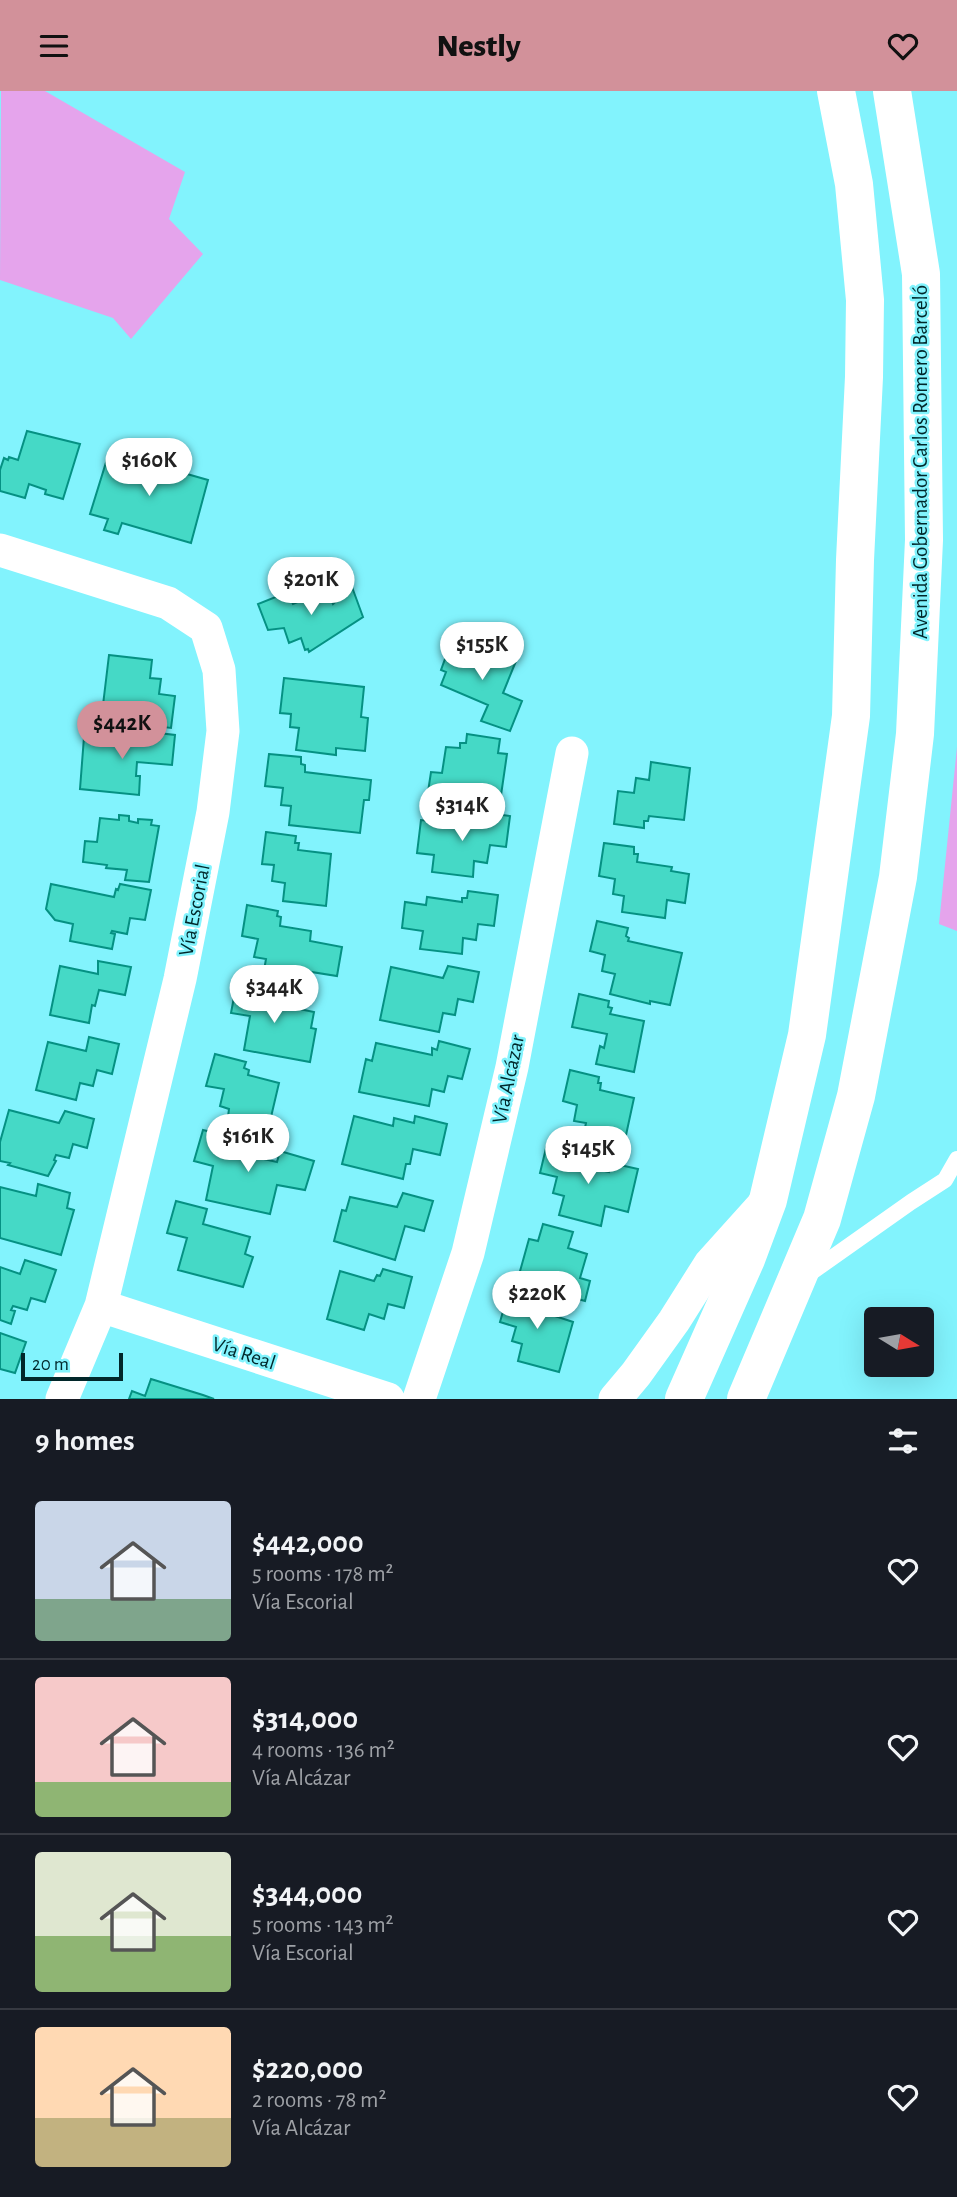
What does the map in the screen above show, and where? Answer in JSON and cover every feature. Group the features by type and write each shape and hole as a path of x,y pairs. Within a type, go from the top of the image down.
{"main road":[{"path":"684,1399 746,1259 768,1200 807,1035 851,716 864,377 864,300 854,184 836,91"},
{"name":"Avenida Gobernador Carlos Romero Barceló","path":"746,1399 822,1219 856,1096 898,877 915,734 924,540 921,274 892,91"}],"street":[{"name":"Vía Escorial","path":"0,550 168,603 206,628 219,670 223,731 214,812 180,979 101,1306 62,1399"},
{"name":"Vía Alcázar","path":"419,1399 475,1226 512,1067 572,753"},
{"path":"615,1399 674,1321 710,1264 768,1200"},
{"name":"Vía Real","path":"101,1306 388,1399"},
{"path":"762,1399 765,1352"}],"lane":[{"path":"796,1283 945,1180 957,1159"}],"shaded area":[{"path":"1,91 45,91 185,172 169,219 203,254 131,339 113,318 0,280"},
{"path":"957,747 957,931 939,924"}],"building":[{"path":"27,431 80,444 63,499 45,494 46,490 29,484 25,498 0,491 0,470 4,458 18,460"},
{"path":"108,456 123,459 124,456 208,480 191,543 122,523 118,534 104,530 108,519 90,514"},
{"path":"352,587 363,617 309,652 308,649 305,650 301,638 289,643 284,628 268,630 258,604 288,592 293,604 327,590 333,604"},
{"path":"452,640 516,661 503,693 522,701 510,731 481,721 488,705 441,685 446,672 441,670"},
{"path":"109,655 152,660 150,678 161,679 159,694 175,696 171,728 139,724 140,719 136,719 138,709 103,705"},
{"path":"284,678 364,687 361,717 368,718 365,751 336,748 336,755 296,750 299,728 290,727 291,714 280,713"},
{"path":"141,731 175,735 172,765 137,762 136,776 140,776 139,795 80,789 84,737 140,742"},
{"path":"467,734 500,739 498,753 507,754 500,802 428,792 431,772 442,773 446,747 460,748 460,743 466,743"},
{"path":"269,754 301,757 305,772 371,780 369,800 364,800 360,833 289,825 291,806 281,805 283,788 265,786"},
{"path":"651,762 690,768 684,820 649,816 648,821 644,821 644,828 614,824 618,791 634,793 636,778 649,780"},
{"path":"480,812 510,816 506,847 490,845 487,863 474,861 473,877 432,872 434,855 417,853 421,820 473,826 474,820 479,821"},
{"path":"119,815 129,816 129,821 138,823 138,819 152,820 151,825 159,826 149,882 125,880 127,870 83,862 85,841 97,842 100,818 119,820"},
{"path":"266,832 296,836 298,850 331,854 326,906 283,901 285,883 272,881 274,865 262,864"},
{"path":"604,843 634,847 634,854 638,854 637,862 672,867 671,871 689,874 685,903 667,900 665,918 622,912 624,896 613,894 615,879 599,876"},
{"path":"51,884 114,897 120,884 151,890 145,920 130,918 127,934 112,931 111,933 115,934 112,949 70,941 73,924 55,920 46,909"},
{"path":"468,891 498,895 494,926 478,924 476,940 463,938 462,954 420,949 423,931 402,928 405,902 426,905 427,897 462,902 462,898 467,898"},
{"path":"247,905 278,911 277,916 281,917 280,926 311,931 310,941 342,947 337,976 305,971 303,982 263,976 266,959 254,957 258,939 242,936"},
{"path":"597,921 628,928 628,941 682,953 670,1005 650,1001 650,1004 610,994 615,974 602,971 605,955 590,951"},
{"path":"98,961 131,967 125,995 99,990 95,1006 92,1005 89,1023 50,1015 60,966 98,974"},
{"path":"448,966 479,972 473,1002 458,999 455,1015 443,1013 439,1032 380,1020 391,967 443,978"},
{"path":"237,981 268,987 265,1002 314,1012 311,1028 316,1029 310,1062 244,1050 250,1016 231,1013"},
{"path":"579,994 609,1001 608,1007 612,1008 610,1014 644,1021 634,1072 596,1064 600,1046 604,1048 607,1034 572,1027"},
{"path":"89,1037 119,1044 112,1074 97,1070 93,1086 80,1083 76,1100 36,1090 48,1042 86,1051"},
{"path":"439,1041 470,1049 462,1079 448,1076 444,1092 432,1089 429,1106 359,1092 366,1059 372,1061 376,1043 432,1055 432,1048 437,1050"},
{"path":"215,1054 246,1062 244,1068 249,1070 248,1075 279,1083 267,1134 227,1124 229,1109 220,1106 224,1089 206,1086"},
{"path":"570,1070 599,1077 600,1090 634,1098 623,1149 582,1141 586,1123 574,1121 577,1105 563,1101"},
{"path":"9,1110 59,1123 65,1111 94,1119 87,1148 73,1144 69,1158 56,1155 56,1161 48,1176 8,1165 10,1163 0,1161 0,1142"},
{"path":"354,1116 393,1126 394,1118 414,1123 415,1116 447,1124 440,1155 413,1149 403,1179 342,1164"},
{"path":"203,1130 233,1137 229,1151 277,1162 280,1151 314,1161 305,1190 277,1185 270,1214 206,1200 213,1166 194,1161"},
{"path":"547,1144 576,1151 578,1165 609,1172 611,1163 638,1169 628,1212 605,1206 601,1226 559,1215 564,1196 553,1193 557,1177 540,1173"},
{"path":"38,1184 70,1193 67,1208 74,1210 61,1255 0,1238 0,1187 36,1196"},
{"path":"403,1193 433,1201 424,1231 405,1226 395,1260 334,1241 342,1210 346,1211 350,1197 397,1207"},
{"path":"176,1201 207,1209 203,1224 250,1237 245,1254 253,1257 243,1287 178,1270 187,1238 167,1233"},
{"path":"543,1224 573,1232 568,1248 587,1254 580,1278 590,1281 585,1301 517,1282 529,1239 538,1241"},
{"path":"25,1260 56,1270 45,1302 31,1298 27,1310 13,1306 11,1310 15,1311 11,1324 0,1320 0,1267 20,1274"},
{"path":"383,1269 412,1277 404,1308 388,1304 384,1319 369,1314 364,1330 327,1319 340,1271 374,1281"},
{"path":"509,1290 540,1299 537,1307 555,1312 555,1316 573,1322 559,1372 518,1361 522,1344 512,1341 516,1327 500,1322"},
{"path":"0,1333 26,1342 15,1373 0,1369"},
{"path":"151,1379 214,1399 129,1399 132,1391 145,1396"}]}
